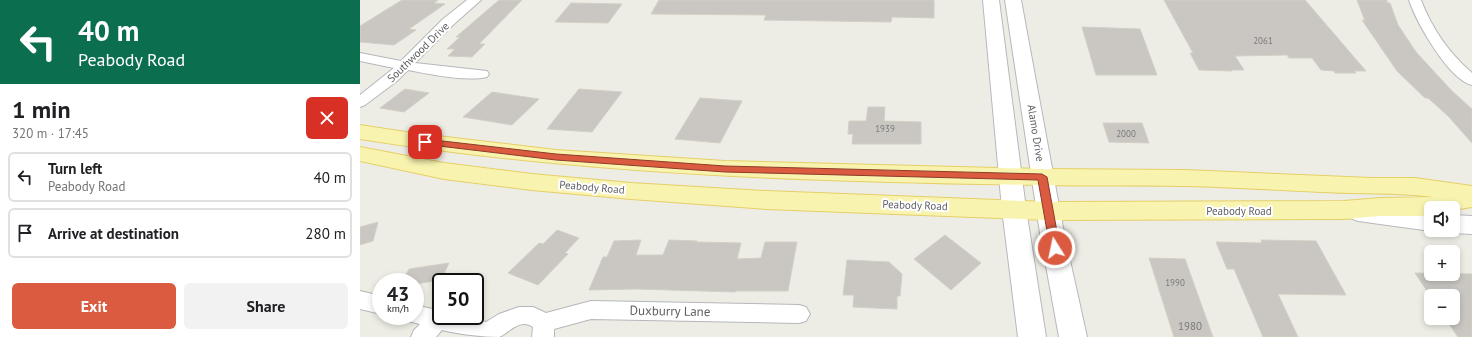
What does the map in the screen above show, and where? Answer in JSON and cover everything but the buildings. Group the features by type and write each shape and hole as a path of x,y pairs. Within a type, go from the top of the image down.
{"main road":[{"path":"991,0 1014,209 1032,337"},
{"name":"Alamo Drive","path":"1013,0 1040,152 1042,177 1048,211 1073,337"},
{"path":"360,132 412,140 556,157 725,169 1042,177 1185,178 1372,186 1416,186 1472,194"},
{"name":"Peabody Road","path":"360,154 444,171 532,182 631,191 766,200 1048,211 1344,210 1380,207 1428,207 1472,198"},
{"path":"1344,210 1424,221"},
{"path":"1460,224 1472,225"}],"street":[{"name":"Southwood Drive","path":"360,102 392,78 448,22 475,0"},
{"path":"1416,0 1421,16 1436,41 1472,81"},
{"path":"360,57 470,74 482,74"},
{"path":"360,300 372,303"},
{"name":"Duxburry Lane","path":"543,330 591,310 798,314"},
{"path":"455,325 488,335 503,322 519,316 534,316 543,330"},
{"path":"422,337 433,325"}],"route":[{"path":"425,142 556,157 725,169 1042,177 1055,248"}]}
